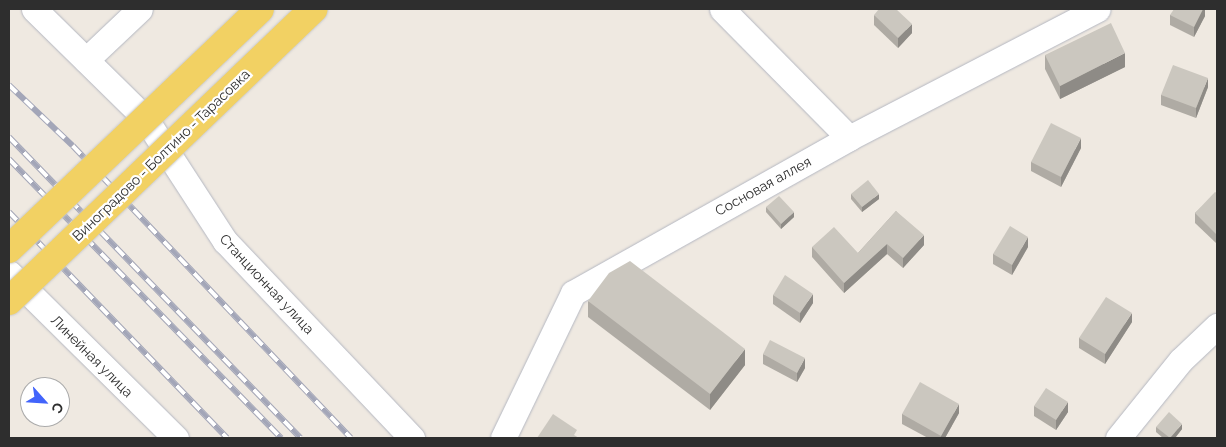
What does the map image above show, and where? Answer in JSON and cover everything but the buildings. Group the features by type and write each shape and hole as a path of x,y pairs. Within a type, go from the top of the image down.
{"main road":[{"path":"9,249 260,9"},
{"name":"Виноградово - Болтино - Тарасовка","path":"9,301 313,9"}],"street":[{"name":"Станционная улица","path":"34,9 145,118 225,241 412,438"},
{"path":"86,60 140,9"},
{"path":"722,9 849,138"},
{"name":"Сосновая аллея","path":"503,438 573,292 849,138 1098,9"},
{"name":"Линейная улица","path":"9,273 176,438"},
{"path":"1118,438 1181,360 1217,326"}],"railway":[{"path":"9,85 73,146 351,438"},
{"path":"9,137 301,438"},
{"path":"9,159 281,438"},
{"path":"9,212 227,438"}]}
